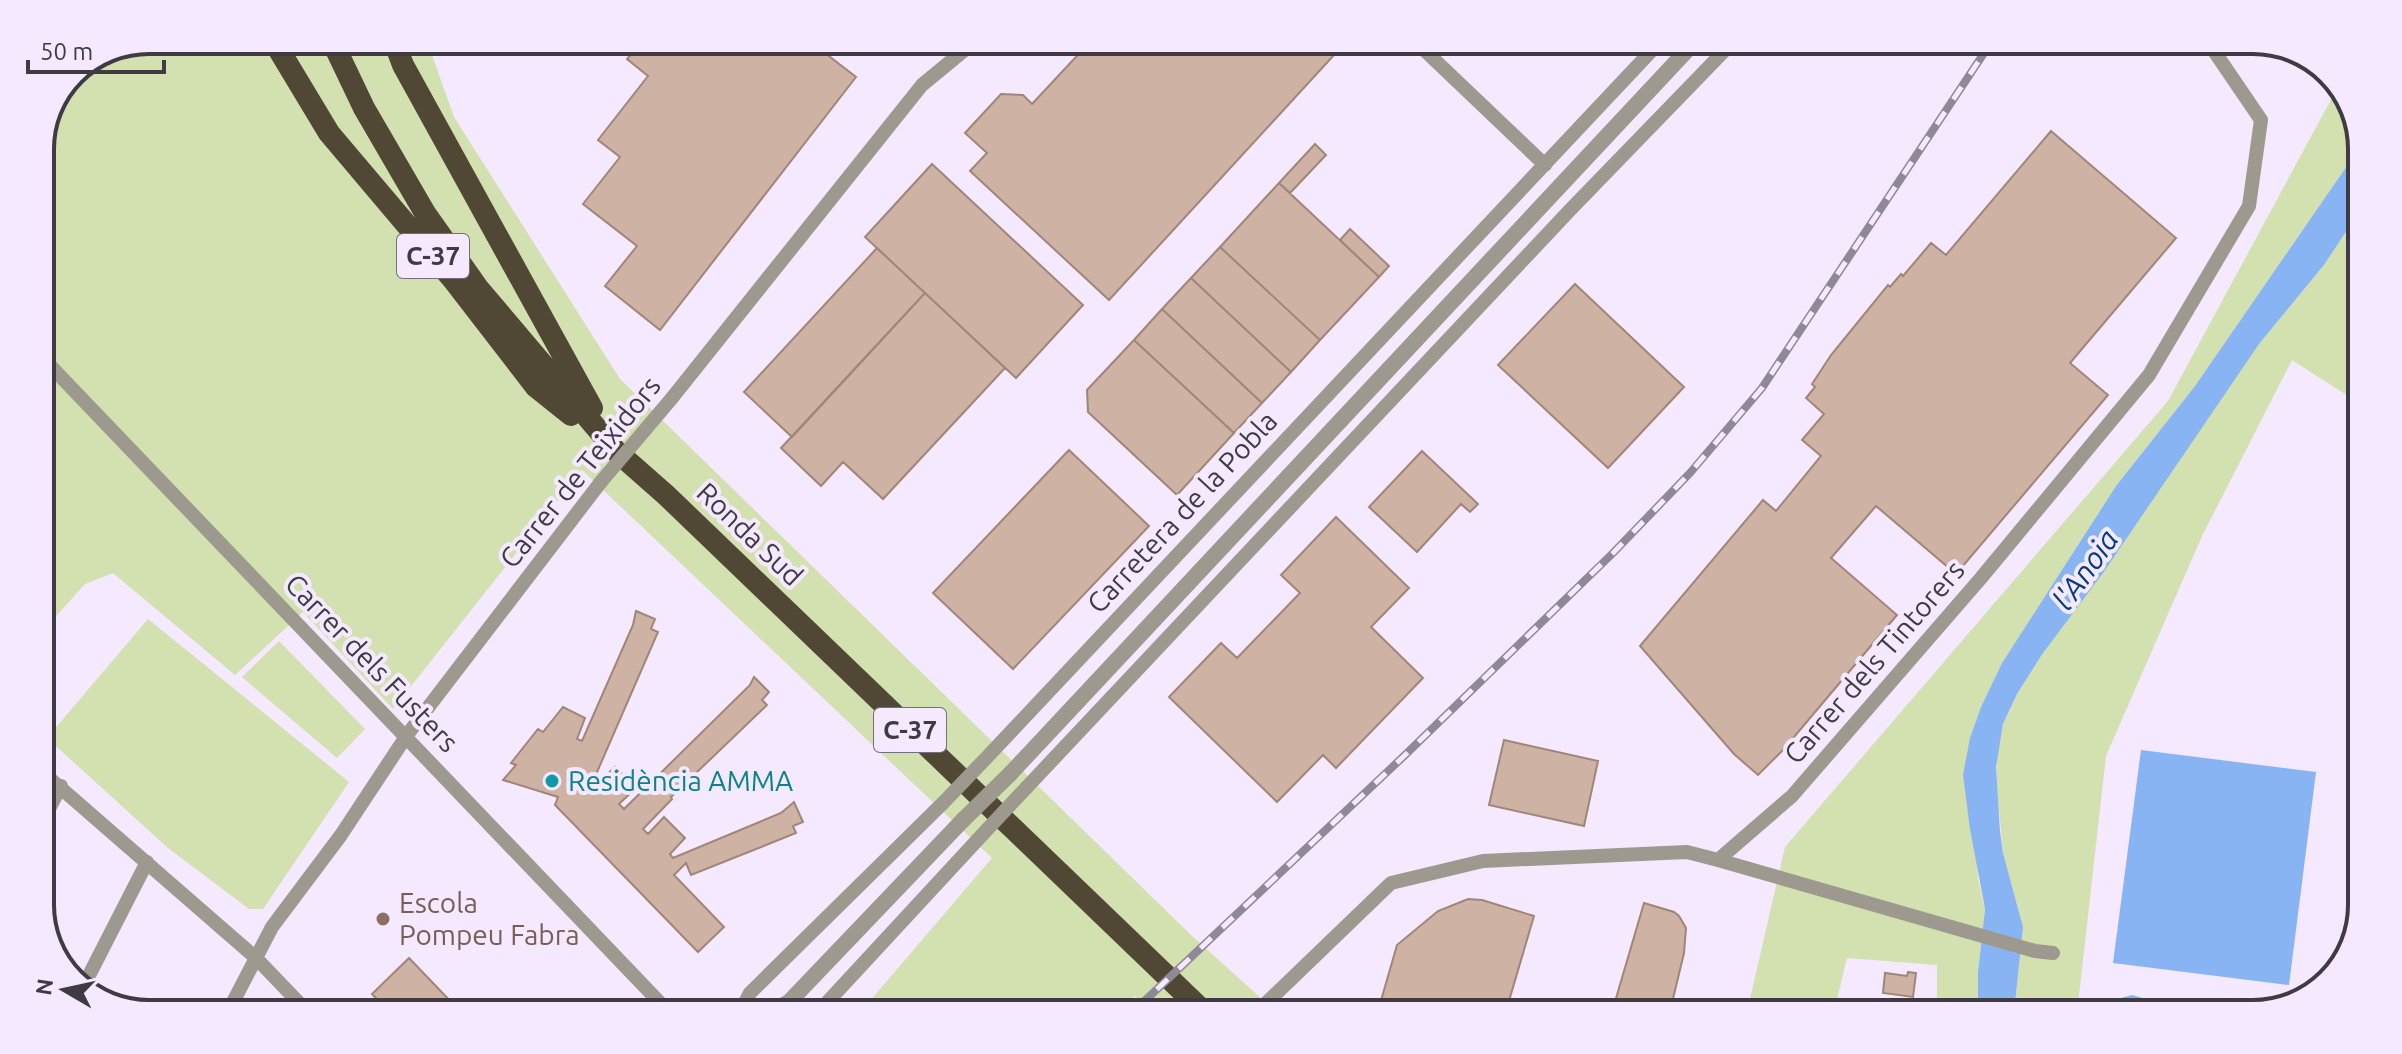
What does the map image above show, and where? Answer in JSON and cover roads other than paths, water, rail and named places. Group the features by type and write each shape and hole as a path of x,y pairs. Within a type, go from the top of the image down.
{"highway":[{"name":"C-37","path":"281,54 329,133 455,282 536,387 616,451"},
{"name":"Ronda Sud","path":"338,54 364,108 425,213 478,288 616,451 666,495 1192,1000"},
{"name":"C-37","path":"399,54 616,451"}],"street":[{"name":"Carrer de Teixidors","path":"234,1000 272,927 341,835 407,735 600,483 672,398 922,85 960,54"},
{"path":"1428,54 1545,165"},
{"name":"Carretera de la Pobla","path":"746,1000 990,754 1649,54"},
{"name":"Carretera de la Pobla","path":"791,1000 1010,774 1684,54"},
{"path":"829,1000 1559,222 1721,54"},
{"name":"Carrer dels Tintorers","path":"1718,860 1792,796 1981,578 2149,375 2249,206 2261,120 2216,54"},
{"name":"Carrer dels Fusters","path":"54,369 657,1000"},
{"path":"54,781 256,958 296,1000"},
{"path":"54,799 61,786"},
{"path":"1269,1000 1391,883 1483,861 1687,852 2035,951 2053,953"},
{"path":"102,950 147,862"}],"water":[{"name":"l'Anoia","path":"2348,164 2348,229 2324,265 2259,344 2103,573 2043,653 2017,694 2003,724 1996,767 2000,831 2023,927 2015,1000 1978,1000 1985,909 1963,775 1970,738 2002,663 2116,486 2195,386"},
{"path":"2141,750 2316,772 2289,985 2113,963"},
{"path":"2132,995 2150,1000 2113,1000"}],"railway":[{"path":"1146,1000 1404,756 1613,553 1690,473 1762,388 1983,54"}],"place":[{"name":"Residència AMMA","path":"552,781"},
{"name":"Escola Pompeu Fabra","path":"383,919"}]}
